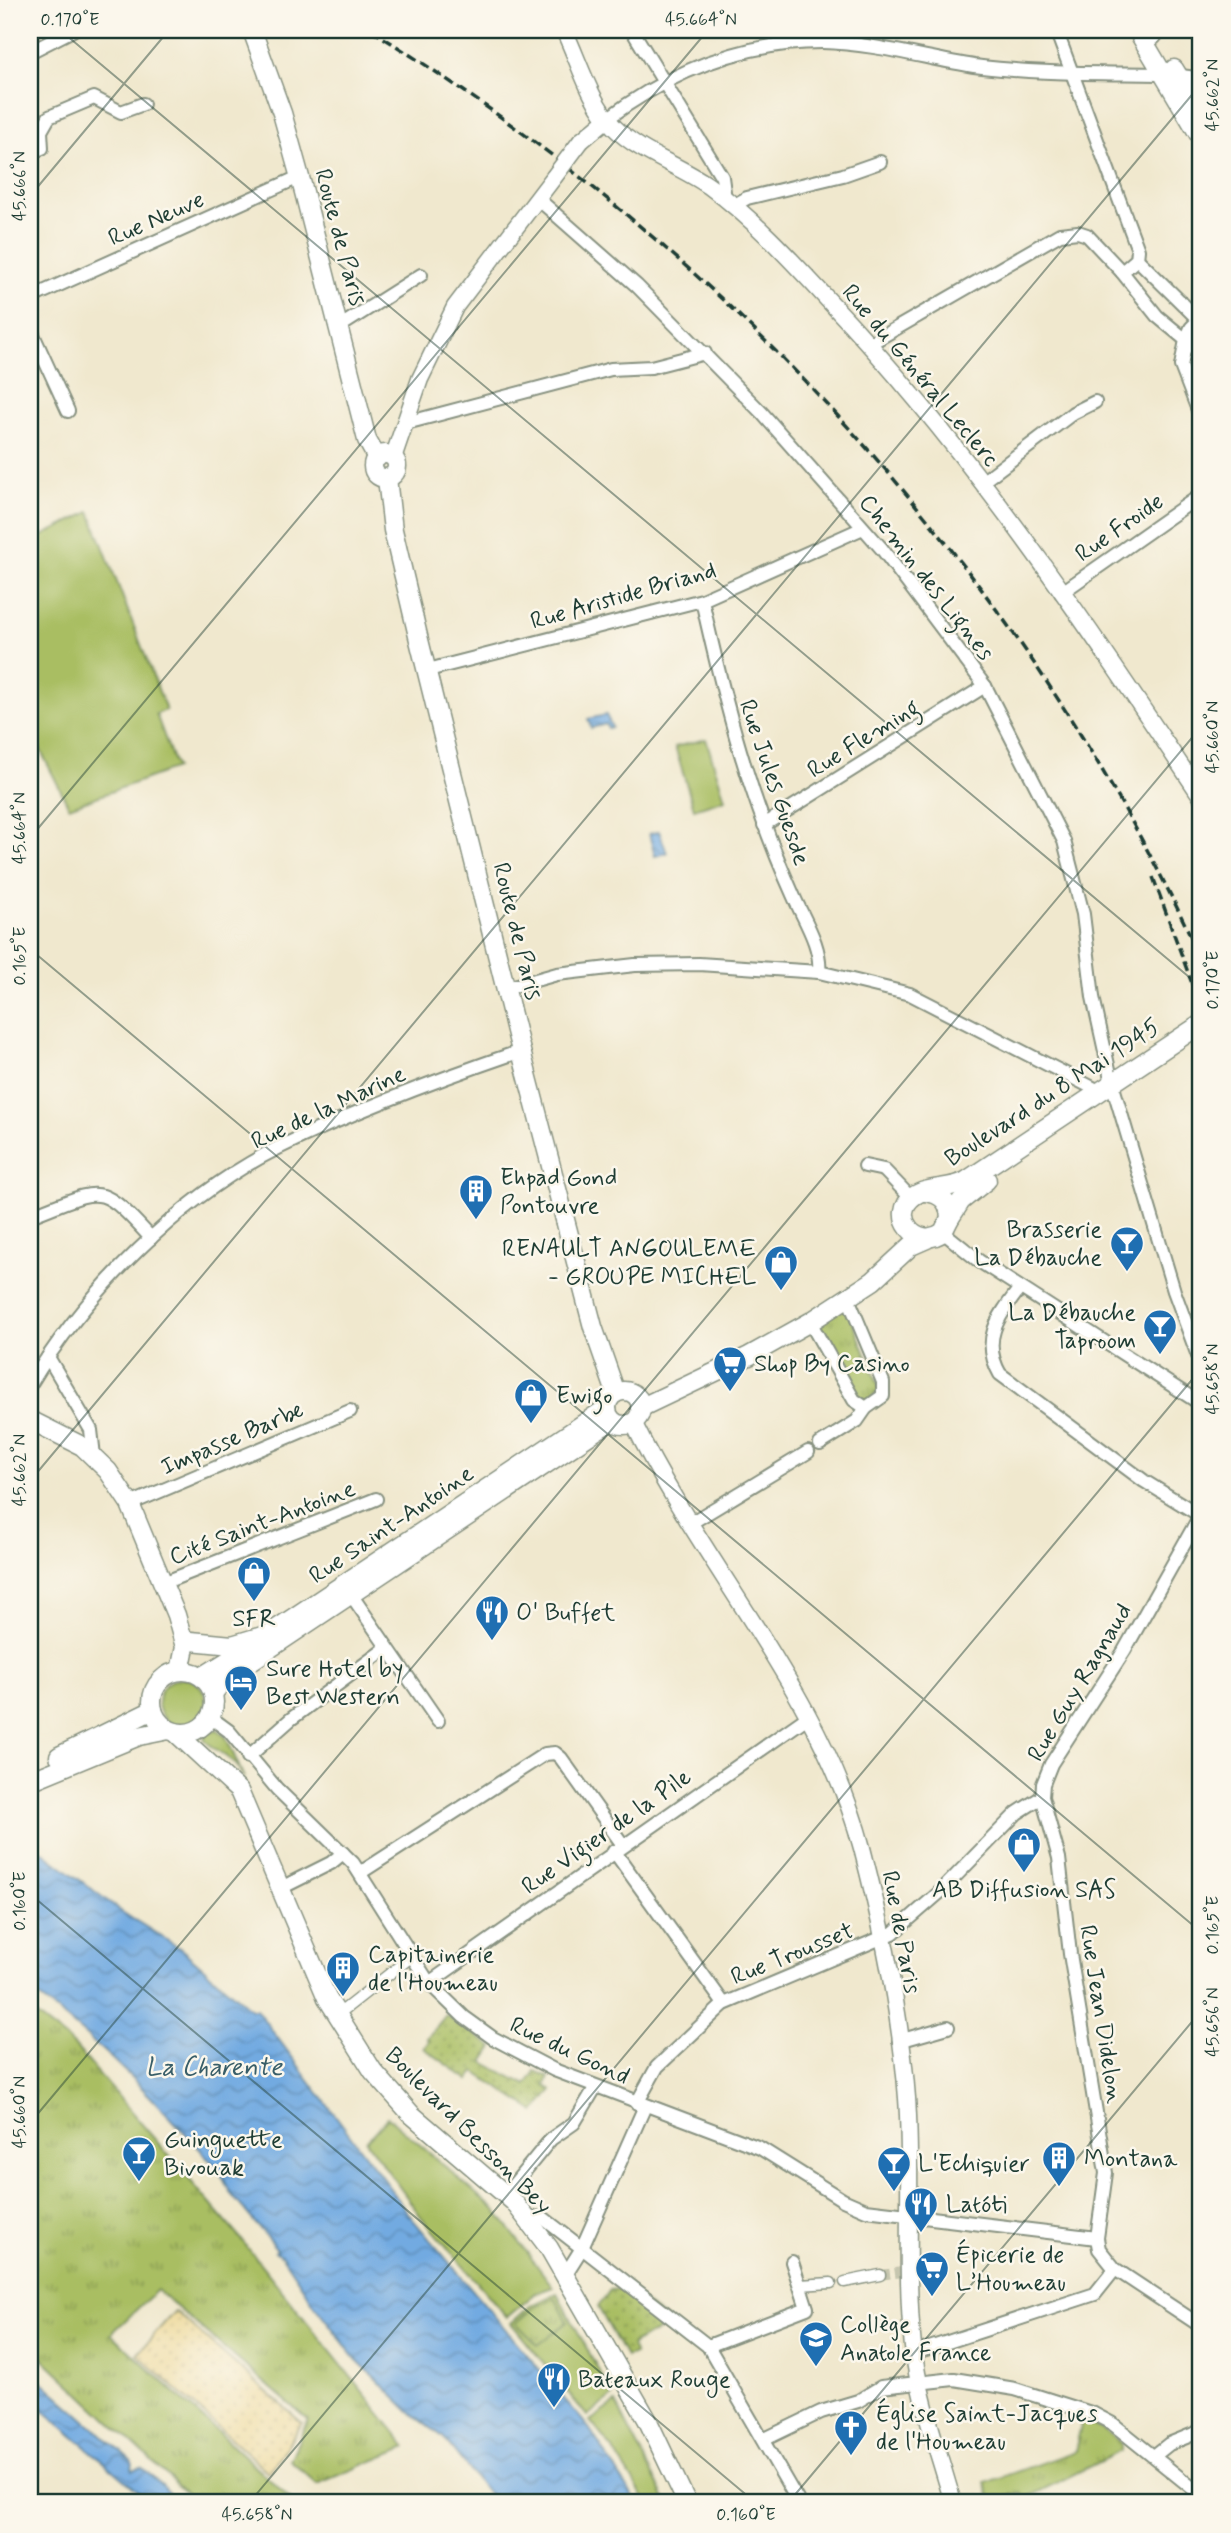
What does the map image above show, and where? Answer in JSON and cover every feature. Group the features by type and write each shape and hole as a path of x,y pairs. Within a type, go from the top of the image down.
{"main road":[{"name":"Route de Paris","path":"252,30 282,113 367,440 385,458 374,470 380,477 387,478 393,530 611,1407"},
{"path":"1137,30 1201,114"},
{"path":"1154,33 1201,138"},
{"name":"Boulevard du 8 Mai 1945","path":"918,1195 961,1184 1046,1132 1166,1052 1201,1024"},
{"name":"Boulevard du 8 Mai 1945","path":"1166,1052 1201,1035"},
{"name":"Boulevard du 8 Mai 1945","path":"637,1409 749,1356 848,1298 881,1275 911,1246 940,1229 971,1192 1046,1132"},
{"path":"637,1409 626,1391 611,1407 622,1425 637,1409 853,1282 882,1261 895,1247 904,1218 918,1195 934,1193 947,1202 940,1229 914,1235 904,1218"},
{"name":"Rue Saint-Antoine","path":"213,1693 227,1677 352,1596 611,1407"},
{"name":"Rue Saint-Antoine","path":"191,1641 232,1645 269,1634 611,1407"},
{"path":"30,1420 62,1434 94,1456 130,1504 176,1615 185,1647 180,1671"},
{"path":"30,1769 135,1729 196,1730 210,1717 213,1693 202,1677 191,1641 176,1615"},
{"path":"172,1731 153,1710 152,1700 158,1684 172,1673 180,1671 202,1677 269,1634"},
{"path":"30,1781 135,1729 153,1710"},
{"path":"196,1730 201,1758"},
{"name":"Boulevard Besson Bey","path":"172,1731 240,1791 279,1889 336,2016 393,2095 506,2194 529,2219 565,2275 647,2419 687,2503"}],"street":[{"path":"30,52 74,30"},
{"name":"Rue du Général Leclerc","path":"564,30 607,119 624,135 707,185 729,203 869,344 982,482 1201,796"},
{"path":"632,30 723,177 729,203 843,175 880,162"},
{"path":"834,30 849,33 878,30 884,49"},
{"path":"1056,30 1138,250 1137,259 1122,272"},
{"path":"385,458 407,424 420,379 456,307 581,141 607,119 662,81 722,58 788,44 824,42 884,49 975,66 1071,74 1201,78"},
{"path":"30,153 42,148 41,131 49,117 94,98 121,112 143,104"},
{"name":"Rue Neuve","path":"30,298 299,177"},
{"name":"Chemin des Lignes","path":"537,198 637,286 705,353 863,528 942,626 985,686 1065,841 1083,914 1102,1093 1129,1143 1185,1323 1201,1364"},
{"path":"869,344 1069,231 1087,235 1122,272 1157,316 1201,354"},
{"path":"1137,259 1200,319 1186,341 1181,366 1201,418"},
{"path":"339,327 421,275"},
{"path":"30,328 68,411"},
{"path":"407,424 611,369 651,368 705,353"},
{"path":"982,482 1073,413 1095,402"},
{"name":"Rue Froide","path":"1061,593 1201,495"},
{"name":"Rue Aristide Briand","path":"428,670 702,600 863,528"},
{"name":"Rue Jules Guesde","path":"702,600 722,692 744,772 819,953 819,972"},
{"name":"Rue Fleming","path":"764,825 985,686"},
{"path":"507,991 557,974 621,966 699,964 819,972 918,997 1102,1093"},
{"name":"Rue de la Marine","path":"30,1385 48,1357 151,1238 219,1185 278,1149 450,1075 521,1051"},
{"path":"865,1167 884,1170 918,1195"},
{"path":"30,1216 78,1198 102,1193 115,1200 151,1238"},
{"path":"940,1229 968,1254 1020,1288 1199,1397"},
{"path":"1020,1288 991,1334 991,1354 1000,1374 1144,1481 1201,1515"},
{"path":"820,1444 857,1421 866,1408 879,1401 885,1390 848,1298"},
{"path":"810,1322 850,1394 866,1408"},
{"path":"48,1357 91,1430 94,1456"},
{"name":"Rue de Paris","path":"637,1409 655,1469 809,1716 861,1845 883,1938 907,2097 909,2216 906,2272 914,2353 953,2503"},
{"name":"Impasse Barbe","path":"130,1504 350,1411"},
{"path":"689,1524 808,1452"},
{"name":"Cité Saint-Antoine","path":"163,1583 376,1499"},
{"name":"Rue Guy Ragnaud","path":"883,1938 905,1924 1017,1813 1042,1797 1043,1784 1051,1764 1124,1651 1201,1515"},
{"path":"352,1596 385,1649 438,1721"},
{"path":"248,1757 291,1719 385,1649"},
{"name":"Rue Vigier de la Pile","path":"429,1983 809,1716"},
{"name":"Rue du Gond","path":"210,1717 229,1731 248,1757 360,1873 429,1983 450,2006 493,2038 595,2088 760,2148 860,2208 1097,2238"},
{"path":"360,1873 545,1754 555,1753 561,1758 618,1848 724,2004"},
{"name":"Rue Jean Didelon","path":"1042,1797 1059,1858 1070,1954 1106,2173 1097,2238"},
{"path":"279,1889 331,1863 343,1853"},
{"name":"Rue Trousset","path":"565,2275 582,2248 657,2067 724,2004 883,1938"},
{"path":"336,2016 411,1957"},
{"path":"899,2041 948,2027"},
{"path":"506,2194 551,2139 574,2123 595,2088"},
{"path":"529,2219 542,2217 690,2328 708,2346 799,2503"},
{"path":"1097,2238 1102,2257 1115,2269 1201,2326"},
{"path":"708,2346 807,2308 792,2262"},
{"path":"914,2353 1095,2294 1115,2269"},
{"path":"845,2282 880,2275"},
{"path":"800,2285 831,2283"},
{"path":"763,2440 821,2412 858,2401 881,2387 954,2379 1031,2393 1105,2419 1201,2495"},
{"path":"1154,2456 1169,2444 1201,2431"}],"green space":[{"path":"90,512 166,710 156,714 176,768 69,807 30,729 30,542"},
{"path":"706,739 725,799 694,809 675,747"},
{"path":"846,1305 879,1386 879,1392 867,1401 856,1394 817,1324"},
{"path":"182,1678 199,1685 206,1702 199,1719 182,1726 165,1719 158,1702 165,1685"},
{"path":"217,1730 226,1737 244,1778 236,1764 205,1741 204,1735"},
{"path":"30,2011 74,2045 243,2242 407,2447 317,2484 290,2460 308,2420 157,2290 111,2334 295,2503 196,2503 30,2346"},
{"path":"446,2015 493,2047 483,2062 526,2085 535,2071 549,2077 545,2086 552,2090 535,2112 475,2072 469,2080 424,2048 429,2041 427,2038"},
{"path":"388,2117 496,2211 553,2287 536,2293 507,2317 422,2218 366,2141"},
{"path":"625,2288 671,2323 631,2345 635,2354 626,2357 598,2307 610,2290"},
{"path":"557,2293 613,2397 587,2416 511,2323 530,2306"},
{"path":"555,2298 568,2322 538,2345 516,2323 535,2307"},
{"path":"616,2403 667,2503 647,2503 615,2452 590,2421"},
{"path":"1082,2421 1102,2428 1121,2443 1121,2451 1030,2496 1023,2496 1021,2492 992,2503 985,2483 1075,2451"}],"sand":[{"path":"175,2311 302,2423 269,2473 137,2354"}],"water":[{"path":"606,715 612,727 608,728 606,724 591,728 588,719"},
{"path":"659,831 667,853 655,856 649,834"},
{"name":"La Charente","path":"30,1842 122,1912 181,1949 251,2009 256,2009 415,2222 589,2428 637,2503 495,2503 443,2437 410,2412 356,2359 316,2307 282,2256 275,2251 277,2249 231,2194 219,2170 152,2098 105,2053 30,1991"},
{"path":"30,2371 133,2462 132,2470 142,2468 181,2503 152,2503 30,2399"}],"tunnel":[{"path":"880,2275 902,2272"}],"railway":[{"path":"371,30 502,118 627,215 744,320 854,434 955,554 1047,682 1129,817 1201,958"},
{"path":"1153,877 1201,1008"}],"place":[{"name":"Ehpad Gond Pontouvre","path":"476,1221"},
{"name":"Brasserie La Débauche","path":"1127,1273"},
{"name":"RENAULT ANGOULEME - GROUPE MICHEL","path":"781,1292"},
{"name":"La Débauche Taproom","path":"1160,1356"},
{"name":"Shop By Casino","path":"730,1393"},
{"name":"Ewigo","path":"531,1425"},
{"name":"SFR","path":"254,1603"},
{"name":"O' Buffet","path":"492,1642"},
{"name":"Sure Hotel by Best Western","path":"241,1712"},
{"name":"AB Diffusion SAS","path":"1024,1874"},
{"name":"Capitainerie de l'Houmeau","path":"343,1998"},
{"name":"Guinguette Bivouak","path":"139,2183"},
{"name":"Montana","path":"1059,2188"},
{"name":"L'Echiquier","path":"894,2193"},
{"name":"Latóti","path":"921,2234"},
{"name":"Épicerie de L’Houmeau","path":"932,2298"},
{"name":"Collège Anatole France","path":"816,2368"},
{"name":"Bateaux Rouge","path":"554,2409"},
{"name":"Église Saint-Jacques de l'Houmeau","path":"851,2457"}]}
